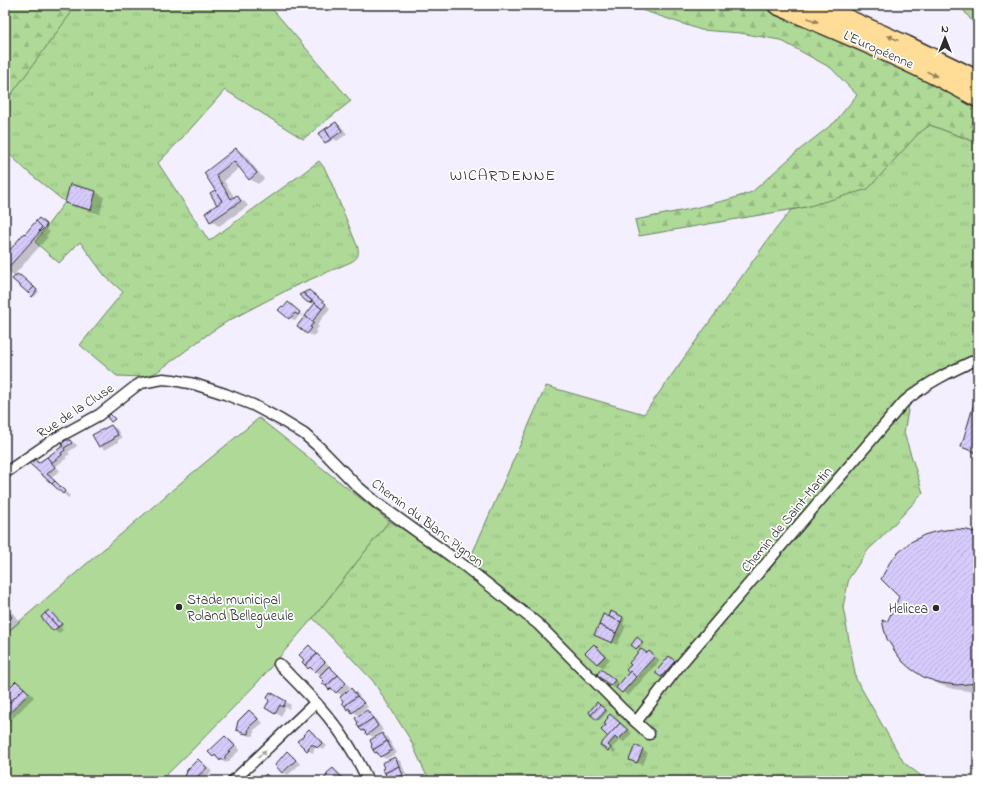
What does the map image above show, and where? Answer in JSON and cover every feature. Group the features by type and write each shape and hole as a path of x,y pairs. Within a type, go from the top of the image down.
{"highway":[{"name":"L'Européenne","path":"777,5 900,58 978,98"},
{"name":"L'Européenne","path":"816,5 906,45 978,80"}],"street":[{"name":"Chemin de Saint-Martin","path":"636,722 680,665 901,406 921,388 978,359"},
{"name":"Chemin du Blanc Pignon","path":"163,379 194,384 225,394 272,415 304,434 320,448 357,486 378,504 466,567 538,624 649,734"},
{"name":"Rue de la Cluse","path":"5,473 53,440 99,415 141,383 163,379"},
{"path":"279,664 329,718 343,736 360,764 368,781"},
{"path":"234,781 315,703"}],"green space":[{"path":"5,5 59,5 71,13 5,103"},
{"path":"59,5 269,5 351,101 303,139 225,90 158,163 209,241 319,161 325,169 331,182 358,248 357,258 295,286 228,321 157,372 150,375 142,377 117,376 80,345 123,292 105,276 80,242 59,263 35,242 65,202 28,172 5,150 5,103 70,13"},
{"path":"627,5 759,5 882,58 949,91 978,109 978,143 930,125 918,134 868,189 806,207 639,236 635,220 690,209 752,192 798,151 835,122 857,95 831,68 780,40 740,33 701,30"},
{"path":"950,5 978,5 978,29 961,7"},
{"path":"930,125 978,143 978,363 954,374 921,393 909,405 904,433 923,493 868,550 849,578 843,607 856,679 904,763 928,781 429,781 410,739 373,681 313,618 389,521 438,550 465,570 546,386 644,414 772,234 791,210 806,207"},
{"name":"Stade municipal Roland Bellegueule","path":"259,418 389,521 313,618 257,683 160,781 5,781 5,634 184,480"}],"building":[{"path":"336,122 342,131 331,139 325,129"},
{"path":"325,129 331,139 325,143 318,134"},
{"path":"236,148 257,173 249,180 234,161 216,175 231,199 237,195 241,201 210,222 205,213 222,201 204,173"},
{"path":"70,184 96,191 91,210 65,203"},
{"path":"215,190 222,201 217,205 210,193"},
{"path":"39,218 47,225 40,232 39,231 42,227 36,221"},
{"path":"36,221 42,227 39,231 40,232 5,271 5,256"},
{"path":"17,274 34,287 28,293 12,279"},
{"path":"34,287 37,290 32,297 28,293"},
{"path":"309,290 326,304 322,309 303,293"},
{"path":"303,293 312,301 310,303 299,295"},
{"path":"288,302 300,312 298,315 295,313 289,319 278,310 282,306 284,307"},
{"path":"315,303 322,309 312,322 305,316"},
{"path":"305,316 314,323 310,327 312,328 307,334 297,326"},
{"path":"978,390 978,453 961,447"},
{"path":"110,414 115,419 111,422 107,417"},
{"path":"111,425 118,435 113,437 114,439 99,447 92,435"},
{"path":"66,440 70,440 72,443 64,448 65,450 61,453 62,455 51,463 47,457 63,446 62,444"},
{"path":"47,457 55,467 47,474 55,481 52,484 29,463 35,459 38,463"},
{"path":"55,481 65,491 63,494 52,484"},
{"name":"Helicea","path":"956,529 978,533 978,683 957,685 941,683 925,678 911,669 896,653 887,639 882,620 887,622 899,597 881,579 890,562 909,543 924,535 934,532"},
{"path":"5,608 12,617 5,624"},
{"path":"49,610 62,624 58,627 45,613"},
{"path":"611,611 623,617 621,622 609,617"},
{"path":"45,613 58,627 53,631 41,617"},
{"path":"603,614 621,622 616,633 599,625"},
{"path":"599,625 616,633 612,643 594,635"},
{"path":"637,637 643,642 636,649 631,645"},
{"path":"594,644 605,656 597,664 585,653"},
{"path":"309,645 317,654 305,665 302,662 304,660 299,655"},
{"path":"641,649 647,653 649,651 655,656 636,677 630,671 629,673 626,670 631,665 629,663"},
{"path":"317,654 325,662 315,672 310,667 308,669 305,665"},
{"path":"669,656 675,661 661,677 655,673"},
{"path":"329,666 338,675 326,686 322,683 324,681 319,676"},
{"path":"601,669 615,680 610,686 597,674"},
{"path":"630,671 636,677 622,693 616,688"},
{"path":"338,675 346,683 336,693 331,688 329,690 326,686"},
{"path":"16,681 24,688 5,707 5,692"},
{"path":"24,688 29,693 5,718 5,707"},
{"path":"351,688 357,696 345,706 340,697"},
{"path":"270,692 286,701 283,707 280,705 275,714 265,708 269,701 267,698"},
{"path":"357,696 364,703 352,713 349,708 347,710 345,706"},
{"path":"597,702 600,705 591,715 589,712"},
{"path":"600,705 606,710 597,720 591,715"},
{"path":"249,710 258,719 249,727 248,734 242,733 243,732 236,730 238,721"},
{"path":"367,710 373,718 359,728 355,718"},
{"path":"610,714 620,723 608,737 601,730 606,725 604,724 606,722 605,721"},
{"path":"373,718 378,726 367,735 364,730 362,731 359,728"},
{"path":"620,723 628,730 618,740 615,737 608,745 611,748 608,751 600,745"},
{"path":"309,729 322,743 317,748 314,745 311,745 307,751 297,741 304,736 303,735"},
{"path":"382,733 387,741 373,750 370,740"},
{"path":"225,736 235,746 225,756 225,759 221,759 220,761 215,755 213,757 208,752"},
{"path":"387,741 392,750 380,757 377,752 375,753 373,750"},
{"path":"635,745 643,749 637,763 629,760"},
{"path":"287,751 296,760 282,773 275,765"},
{"path":"395,757 399,766 385,773 382,769 384,768 382,763"},
{"path":"198,759 207,768 198,776 197,781 191,781 185,778 187,770"},
{"path":"399,766 403,775 390,781 388,776 386,777 385,773"},
{"path":"333,768 345,781 322,781 327,773"},
{"path":"266,774 273,781 258,781"}],"place":[{"name":"Stade municipal Roland Bellegueule","path":"179,607"},
{"name":"Helicea","path":"936,608"}],"district":[{"name":"WICARDENNE","path":"503,174"}]}
